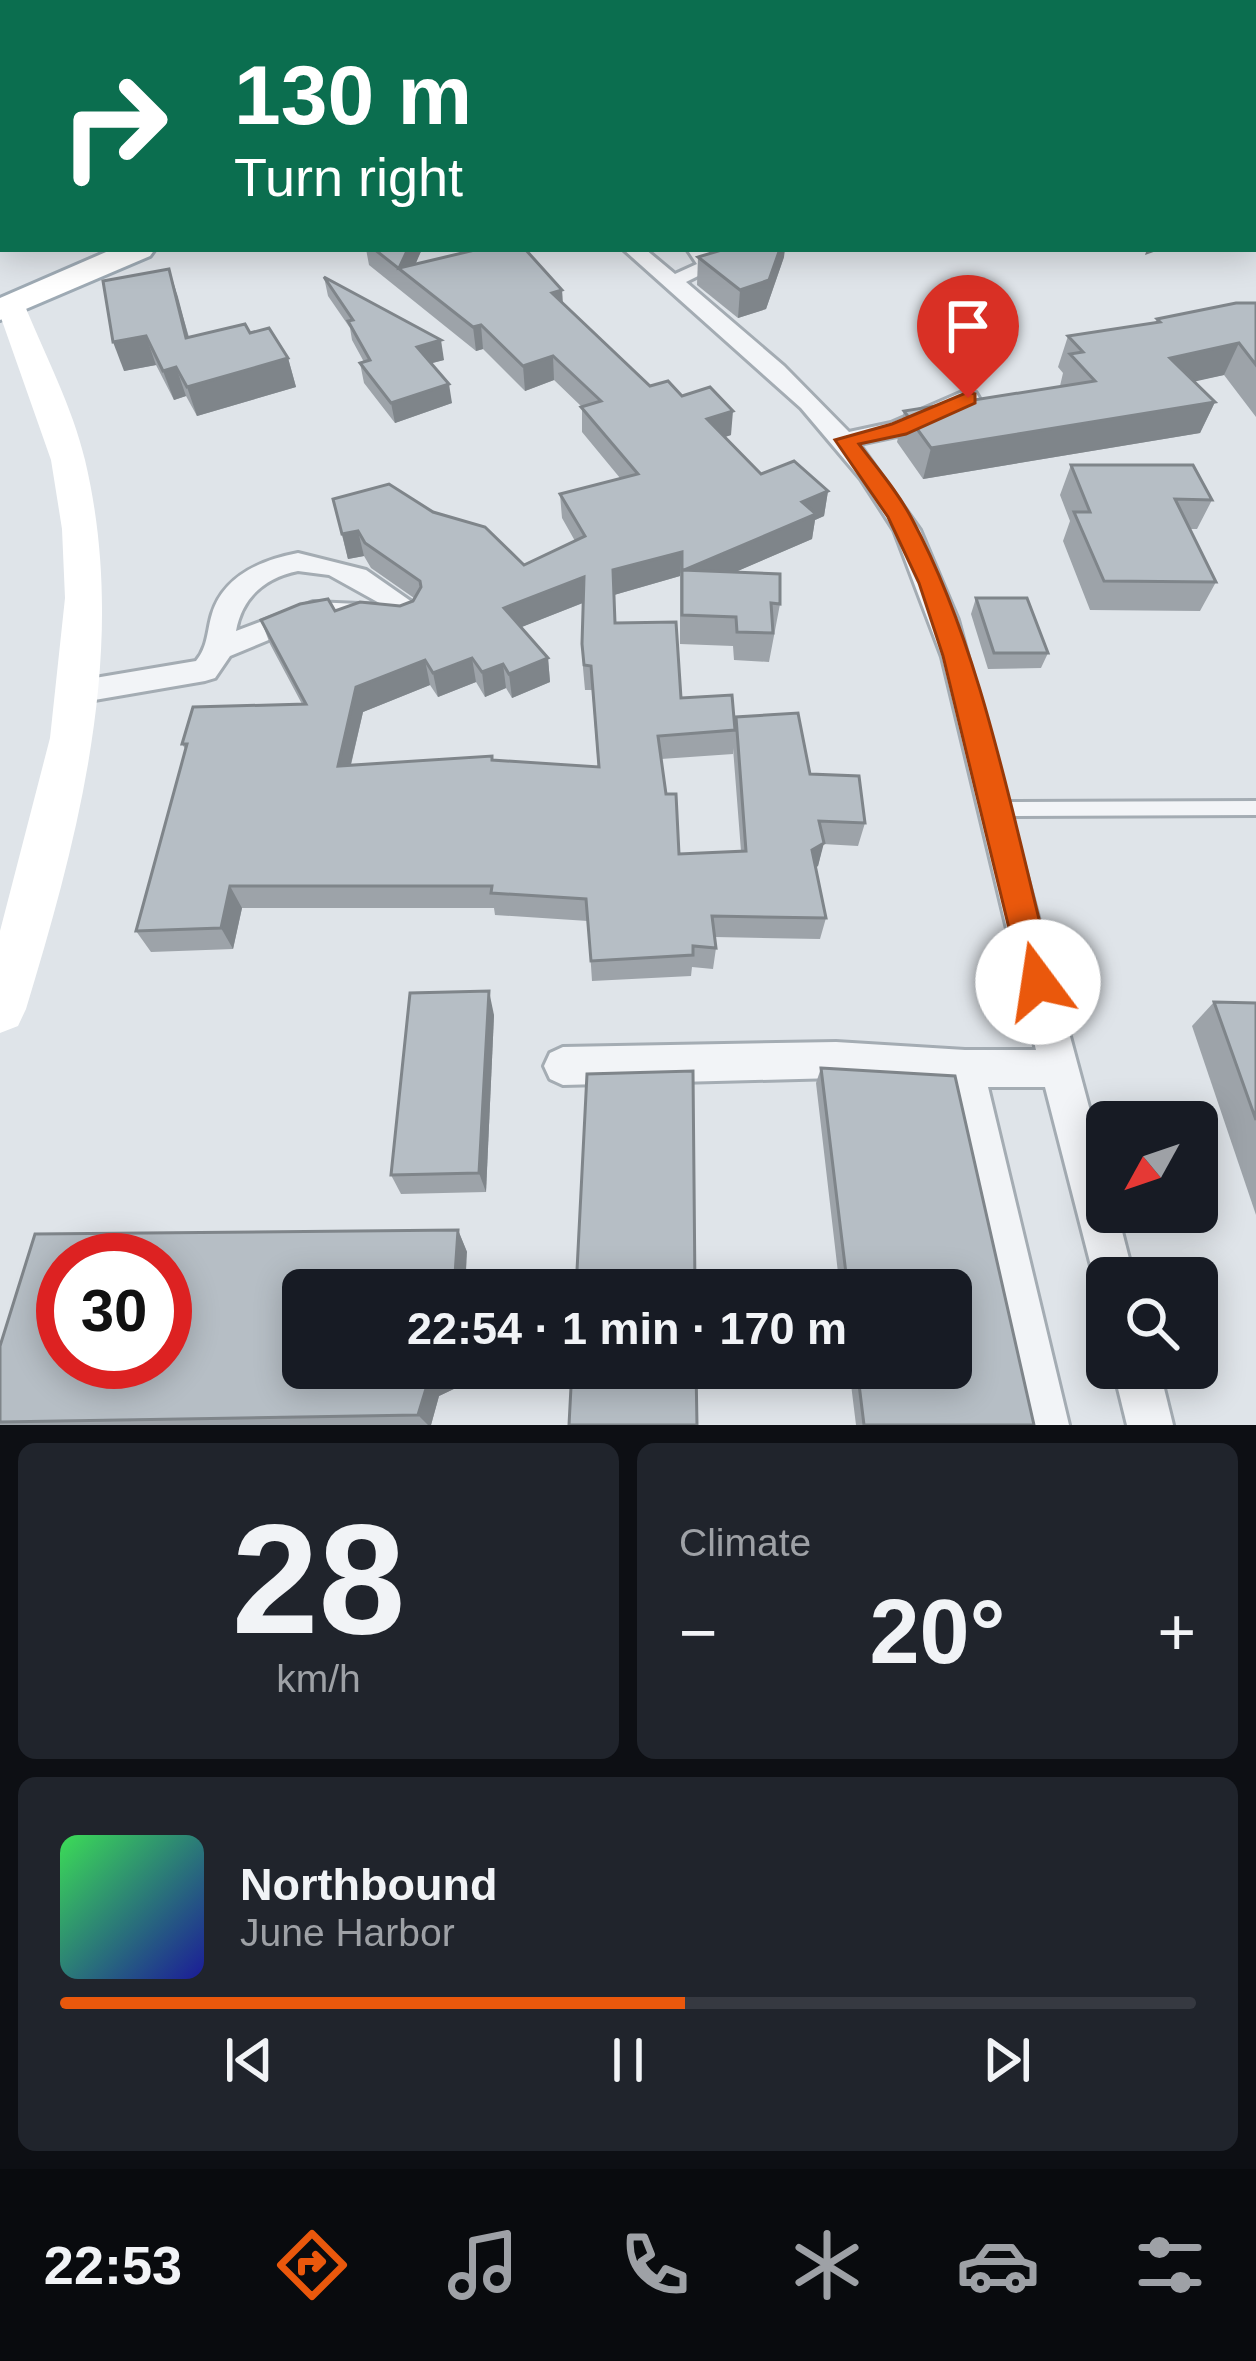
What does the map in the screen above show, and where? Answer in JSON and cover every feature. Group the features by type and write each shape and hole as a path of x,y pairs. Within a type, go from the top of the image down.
{"main road":[{"path":"4,302 89,252"},
{"path":"4,302 131,252"}],"street":[{"path":"637,252 769,361 846,440 899,516 932,583 956,656 1108,1257"},
{"path":"672,281 708,266 699,252"},
{"path":"0,1010 33,908 74,731 82,543 68,458 4,302"},
{"path":"846,440 898,429 968,398"},
{"path":"77,692 205,670 219,649 231,600 271,568 314,562 353,573 407,609 404,616 382,617 332,609 313,612 219,649"},
{"path":"563,1066 836,1060 965,1069 1060,1068"},
{"path":"965,1069 1046,1425"},
{"path":"1141,1389 1150,1425"}],"lane":[{"path":"995,809 1256,808"}],"building":[{"path":"378,252 407,252 399,268 466,252 528,252 562,290 552,293 650,386 668,381 682,396 710,387 733,411 707,419 761,474 794,461 828,491 802,502 816,514 682,571 682,552 613,570 615,623 676,622 681,698 732,695 735,730 658,736 666,794 676,794 679,854 746,851 736,717 798,713 810,774 859,776 865,823 819,821 824,843 812,850 826,918 712,916 716,948 693,946 693,955 591,961 586,899 491,893 492,886 230,886 221,928 136,931 193,707 306,704 261,620 300,604 328,599 335,611 360,602 400,606 413,601 421,587 420,581 365,543 358,531 342,534 333,499 389,484 433,512 485,527 524,565 585,536 560,494 638,474 581,407 601,401 553,356 523,366 481,325 473,327","holes":["584,577 584,665 591,666 599,767 492,760 492,756 338,766 356,687 425,660 433,673 472,658 482,672 503,664 509,674 548,658 504,608"]},
{"path":"715,252 779,252 769,280 740,290 698,257"},
{"path":"169,269 186,338 245,324 250,333 269,328 288,358 187,387 176,367 163,371 146,336 113,342 103,281"},
{"path":"324,277 441,340 417,347 449,384 391,403 360,363 370,360 348,321 353,320"},
{"path":"1256,303 1256,365 1239,343 1170,358 1215,402 931,448 904,411 1095,381 1070,354 1083,352 1068,336 1160,322 1157,319"},
{"path":"1071,465 1193,465 1212,500 1175,499 1216,582 1104,581 1074,512 1090,512"},
{"path":"682,570 780,574 780,604 771,603 773,633 737,632 736,617 682,615"},
{"path":"976,598 1027,598 1048,653 994,653"},
{"path":"489,991 479,1173 391,1175 410,993"},
{"path":"1214,1002 1256,1003 1256,1120"},
{"path":"821,1068 955,1076 1034,1425 864,1425 860,1389 972,1389 972,1269 845,1269"},
{"path":"693,1071 695,1269 577,1269 587,1074"},
{"path":"458,1230 455,1269 282,1269 282,1389 426,1389 418,1415 0,1422 0,1346 35,1234 36,1389 192,1389 192,1233 141,1233"},
{"path":"571,1389 696,1389 697,1425 569,1425"}],"route":[{"path":"968,398 898,429 846,440 899,516 932,583 956,656 1038,982"}]}
